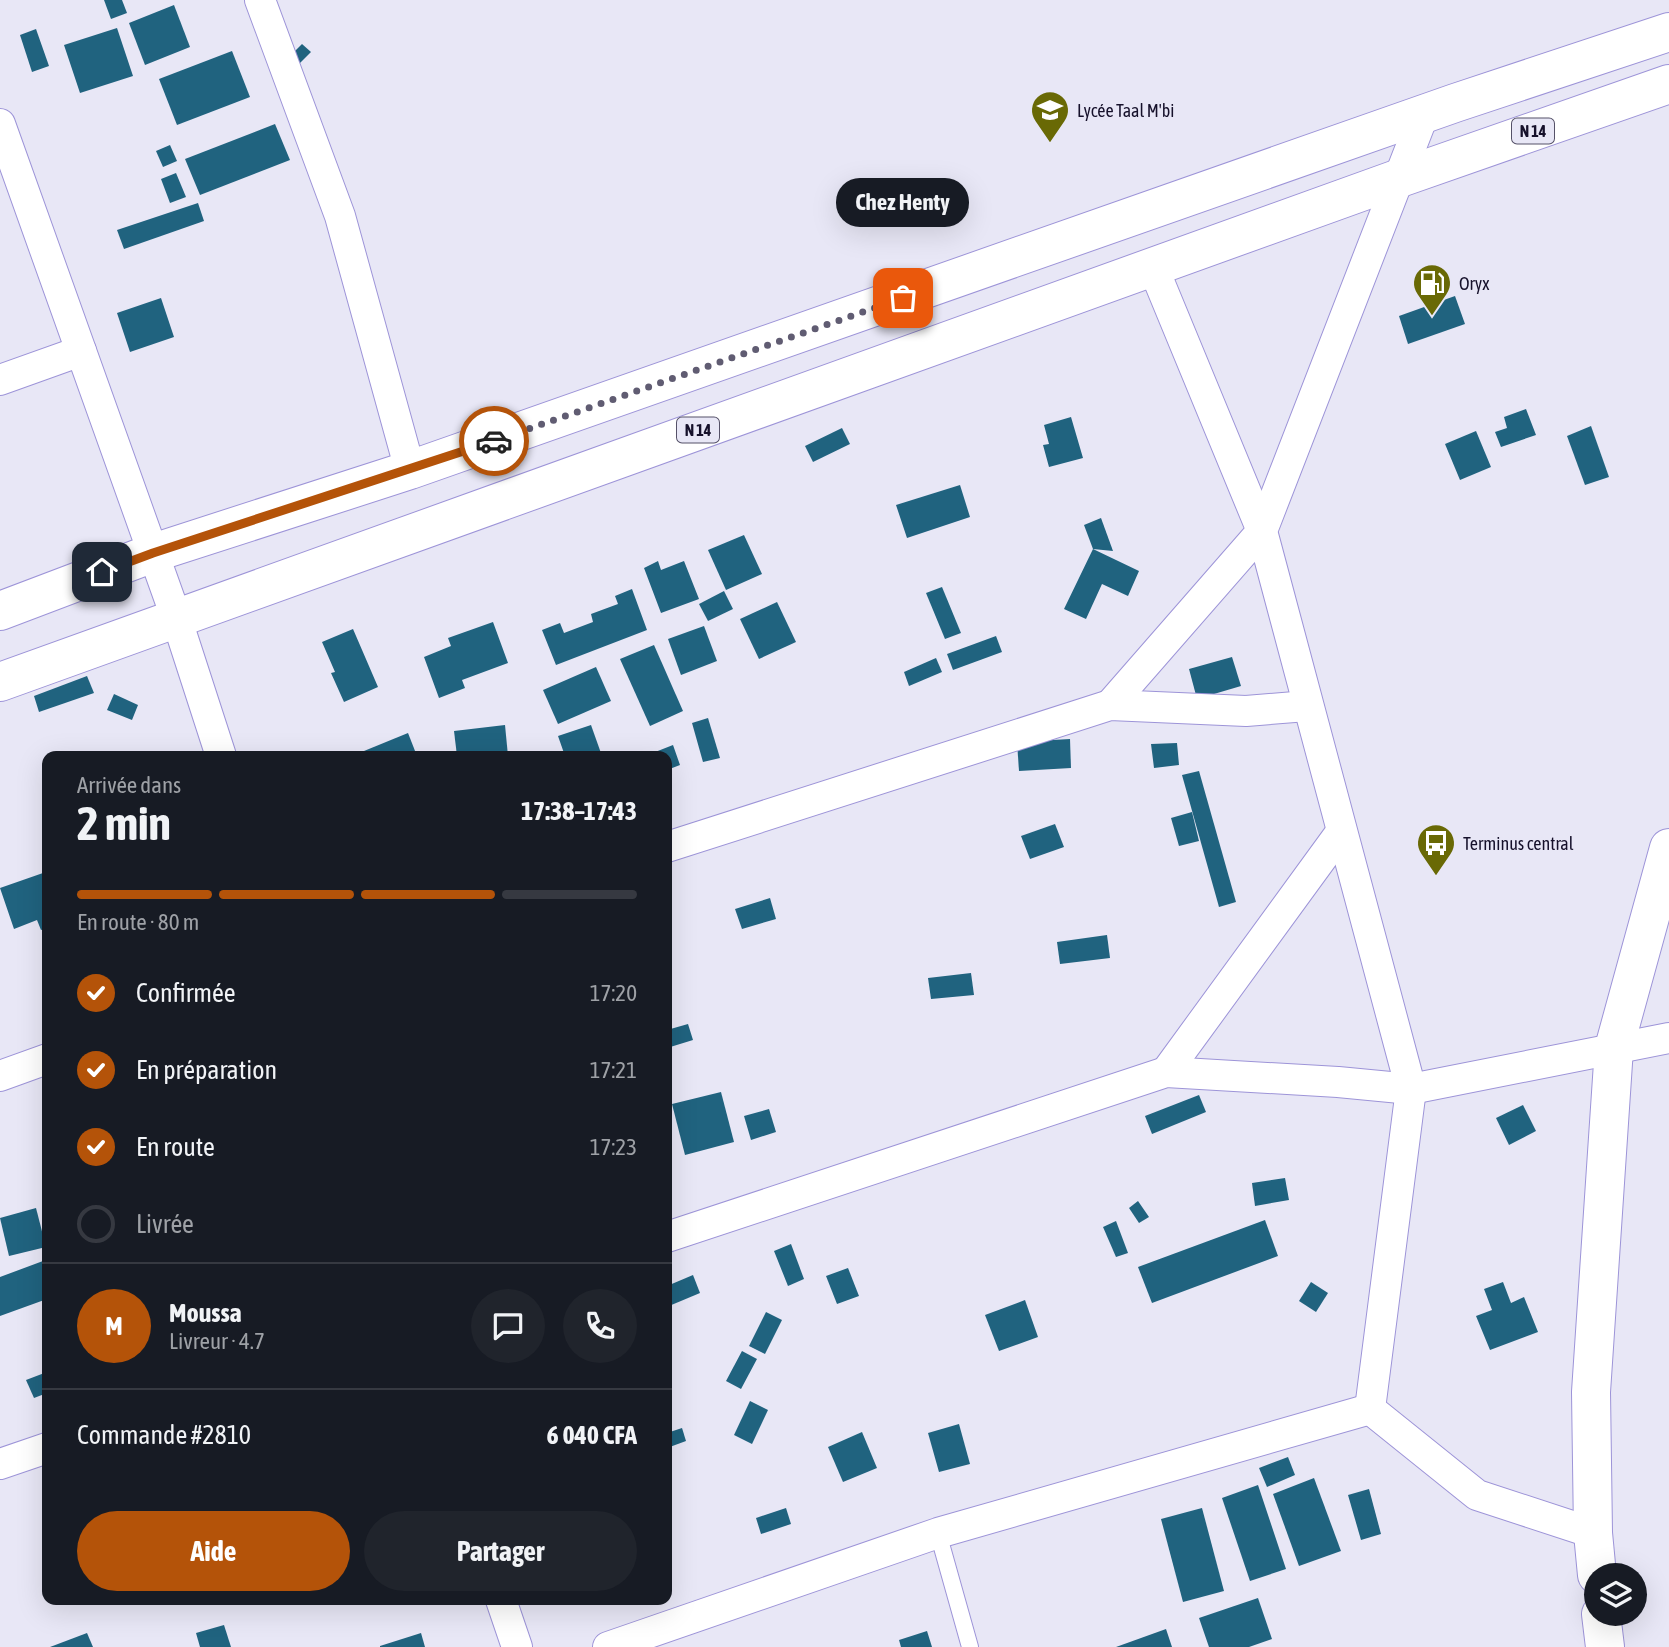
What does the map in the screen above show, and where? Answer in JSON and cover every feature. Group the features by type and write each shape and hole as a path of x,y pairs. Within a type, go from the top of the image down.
{"main road":[{"path":"0,611 153,553 410,470 1455,103 1669,32"},
{"name":"N 14","path":"0,682 1397,179 1669,84"},
{"path":"1596,1563 1591,1392 1614,1048 1669,848"},
{"path":"1602,1626 1605,1647"}],"street":[{"path":"260,0 340,215 410,470"},
{"path":"1110,705 1262,531 1423,116"},
{"path":"0,124 176,617 220,751"},
{"path":"1153,267 1262,531 1411,1089 1370,1409"},
{"path":"0,380 81,351"},
{"path":"672,845 1110,705 1246,710 1307,706"},
{"path":"1166,1072 1341,832"},
{"path":"672,1235 1166,1072 1411,1089 1669,1038"},
{"path":"0,1076 42,1061"},
{"path":"1370,1409 1477,1495 1593,1532"},
{"path":"607,1647 938,1532 1370,1409"},
{"path":"0,1464 42,1450"},
{"path":"503,1605 517,1647"}],"lane":[{"path":"938,1532 970,1647"}],"building":[{"path":"104,0 122,0 127,13 111,19"},
{"path":"174,5 190,47 145,65 129,23"},
{"path":"117,28 133,76 80,93 64,45"},
{"path":"36,29 49,66 32,72 20,35"},
{"path":"302,44 311,52 299,64 290,56"},
{"path":"232,51 250,97 177,125 159,79"},
{"path":"275,124 290,160 200,195 185,159"},
{"path":"170,145 177,161 163,167 156,151"},
{"path":"176,173 186,197 170,203 161,179"},
{"path":"198,203 204,221 124,249 117,230"},
{"path":"1455,296 1465,324 1408,344 1399,316"},
{"path":"161,298 174,337 130,352 117,313"},
{"path":"1526,409 1536,435 1501,447 1495,432 1507,428 1504,417"},
{"path":"1071,417 1083,458 1049,467 1043,445 1049,444 1044,425"},
{"path":"1591,426 1609,477 1585,485 1567,436"},
{"path":"842,428 850,444 813,462 805,446"},
{"path":"1476,431 1491,467 1460,480 1445,444"},
{"path":"960,485 970,517 907,538 896,505"},
{"path":"1101,518 1113,551 1093,549 1084,525"},
{"path":"744,535 762,574 726,590 708,550"},
{"path":"1093,549 1139,571 1128,596 1102,584 1086,619 1064,609"},
{"path":"658,561 661,570 684,561 699,599 661,613 644,568"},
{"path":"942,587 961,633 945,639 926,593"},
{"path":"632,589 647,630 556,665 542,630 560,623 564,633 593,622 591,614 618,604 615,596"},
{"path":"724,591 733,609 708,621 699,604"},
{"path":"777,602 796,642 759,659 740,619"},
{"path":"493,622 508,663 462,680 465,688 439,698 424,657 451,646 448,638"},
{"path":"704,626 717,661 681,675 668,639"},
{"path":"353,629 378,687 344,702 331,673 335,672 322,642"},
{"path":"996,636 1002,652 953,670 947,654"},
{"path":"654,645 683,711 650,726 620,659"},
{"path":"1232,657 1241,686 1197,699 1189,669"},
{"path":"936,658 942,672 909,686 904,672"},
{"path":"596,667 611,701 558,724 543,690"},
{"path":"87,676 94,693 39,712 34,696"},
{"path":"114,694 138,705 132,720 107,710"},
{"path":"708,718 720,758 703,762 692,723"},
{"path":"505,725 508,751 456,751 454,731"},
{"path":"591,725 600,751 563,751 558,736"},
{"path":"408,733 415,751 364,751"},
{"path":"1070,739 1071,768 1019,771 1017,742"},
{"path":"1177,743 1179,765 1154,768 1151,744"},
{"path":"673,745 680,765 672,768 672,751 658,751"},
{"path":"1199,771 1236,902 1219,907 1182,775"},
{"path":"1192,812 1199,841 1179,846 1171,818"},
{"path":"1055,824 1064,847 1030,859 1021,836"},
{"path":"42,873 42,930 37,920 14,929 0,888"},
{"path":"770,898 776,919 742,929 735,909"},
{"path":"1107,935 1110,958 1060,964 1057,942"},
{"path":"971,973 974,995 931,999 928,978"},
{"path":"688,1024 693,1040 672,1046 672,1029"},
{"path":"721,1092 734,1142 685,1155 672,1104"},
{"path":"1199,1095 1206,1112 1152,1134 1145,1116"},
{"path":"1523,1105 1536,1131 1509,1145 1496,1118"},
{"path":"769,1109 776,1132 751,1140 744,1116"},
{"path":"1285,1178 1289,1200 1255,1206 1252,1183"},
{"path":"1138,1201 1149,1217 1139,1223 1129,1208"},
{"path":"36,1208 42,1231 42,1248 9,1256 0,1218"},
{"path":"1265,1220 1278,1256 1152,1303 1138,1267"},
{"path":"1116,1221 1128,1253 1116,1257 1103,1227"},
{"path":"791,1244 804,1279 788,1286 774,1251"},
{"path":"42,1261 42,1301 0,1316 0,1277"},
{"path":"848,1268 859,1296 837,1304 826,1276"},
{"path":"693,1275 700,1293 672,1305 672,1284"},
{"path":"1311,1282 1328,1293 1316,1312 1299,1301"},
{"path":"1503,1282 1511,1303 1524,1297 1538,1332 1490,1350 1476,1316 1492,1310 1484,1289"},
{"path":"1025,1300 1038,1337 999,1351 985,1315"},
{"path":"766,1312 782,1320 765,1354 749,1346"},
{"path":"742,1351 757,1359 741,1389 726,1381"},
{"path":"42,1374 42,1395 34,1398 26,1380"},
{"path":"750,1401 768,1410 752,1444 734,1435"},
{"path":"959,1424 970,1464 939,1472 928,1433"},
{"path":"682,1428 686,1441 672,1446 672,1431"},
{"path":"862,1432 877,1468 843,1482 828,1447"},
{"path":"1288,1457 1295,1475 1267,1487 1259,1468"},
{"path":"1314,1478 1341,1551 1299,1566 1273,1494"},
{"path":"1258,1485 1286,1569 1250,1581 1222,1498"},
{"path":"1369,1489 1381,1534 1361,1540 1348,1495"},
{"path":"786,1508 791,1524 761,1534 756,1518"},
{"path":"1202,1508 1224,1591 1183,1602 1161,1519"},
{"path":"1258,1598 1272,1639 1249,1647 1209,1647 1199,1618"},
{"path":"224,1625 231,1647 200,1647 196,1633"},
{"path":"1166,1629 1172,1647 1116,1647"},
{"path":"927,1631 932,1647 901,1647 899,1640"},
{"path":"87,1633 93,1647 50,1647"},
{"path":"421,1633 425,1647 380,1647 380,1646"}],"way so far":[{"path":"494,441 903,298"}],"place":[{"name":"Lycée Taal M'bi","path":"1050,144"},
{"name":"Chez Henty","path":"903,298"},
{"name":"Oryx","path":"1432,317"},
{"name":"Terminus central","path":"1436,877"}],"route":[{"path":"102,572 494,441"}]}
